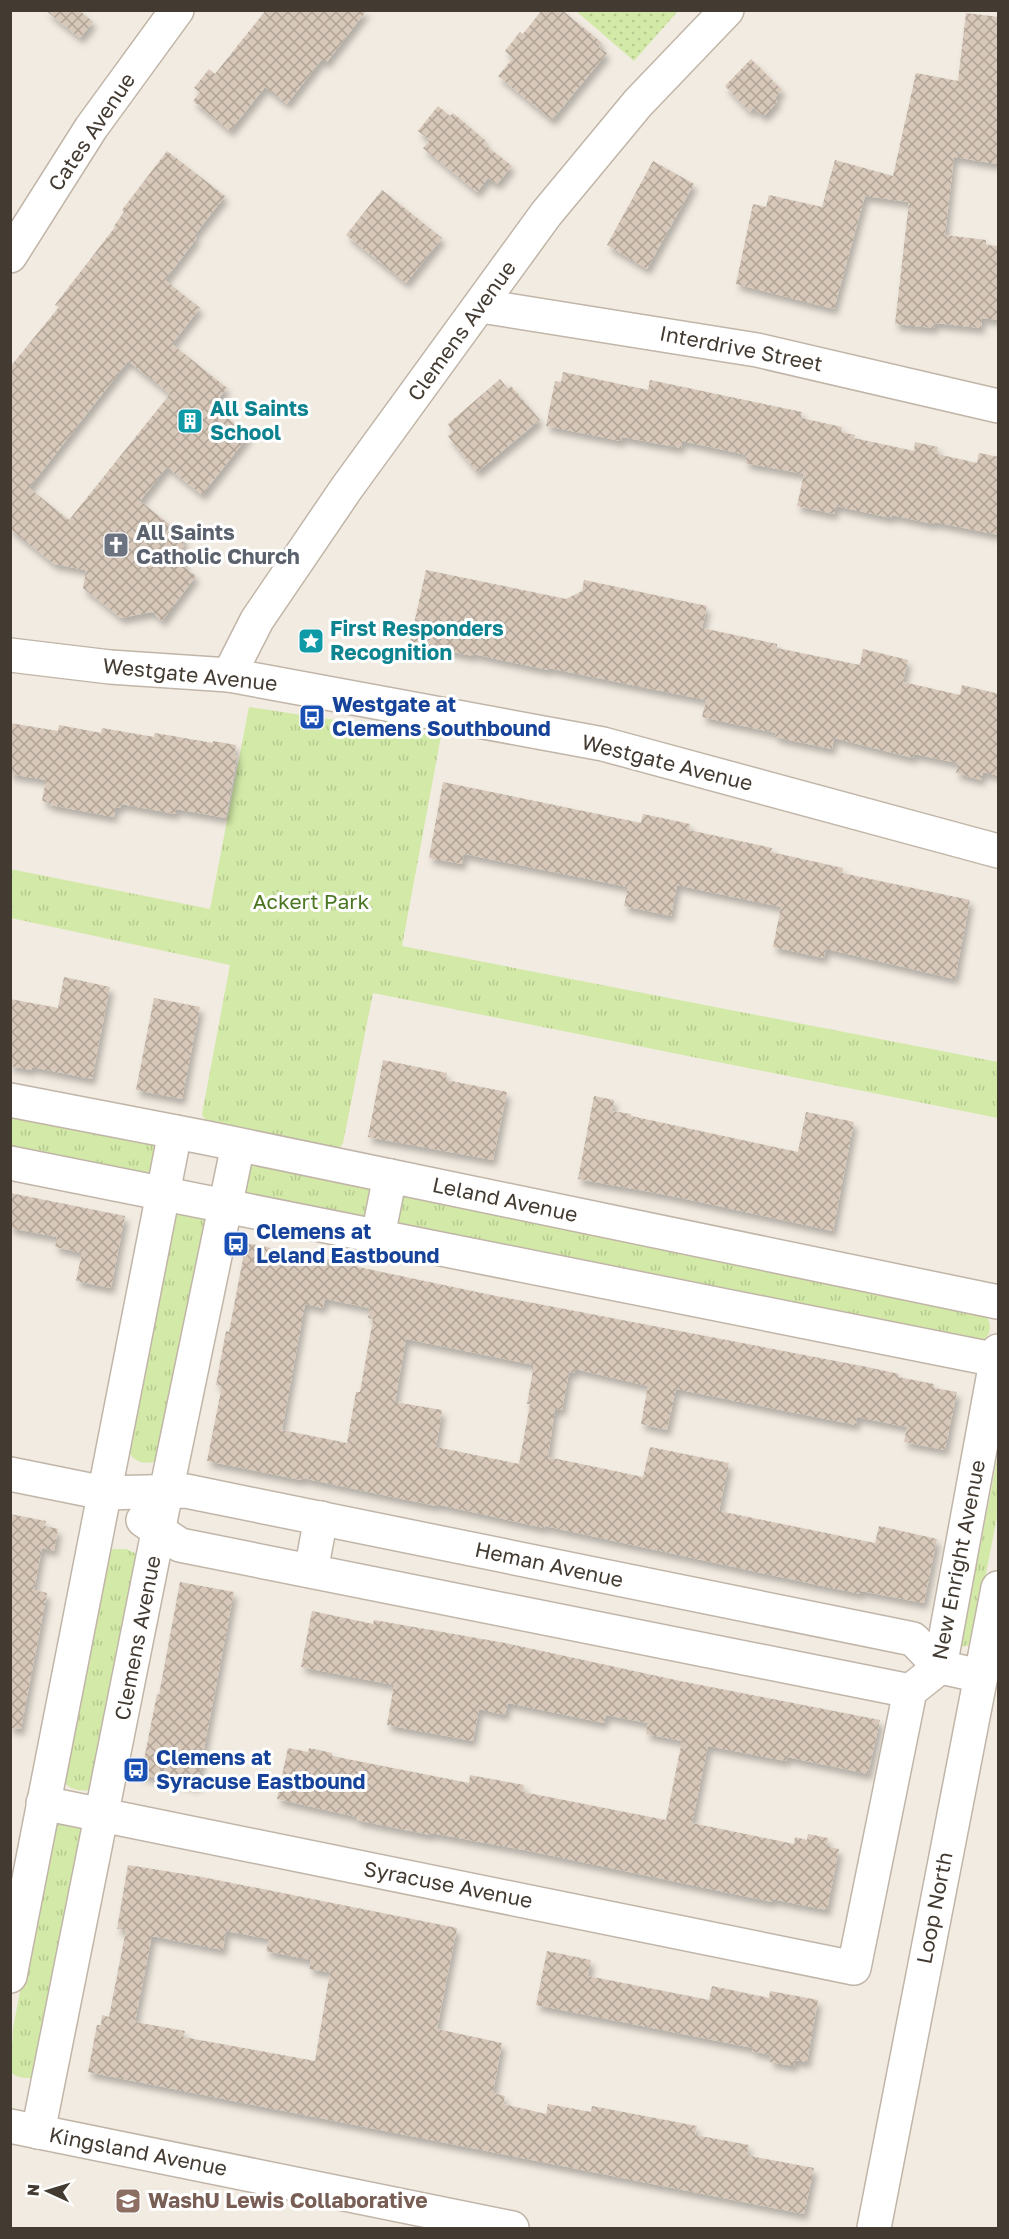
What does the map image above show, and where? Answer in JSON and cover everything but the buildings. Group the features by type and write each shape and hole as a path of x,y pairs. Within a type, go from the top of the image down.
{"street":[{"name":"Cates Avenue","path":"10,256 92,128 177,10"},
{"name":"Clemens Avenue","path":"229,675 257,620 346,489 560,197 639,104 727,10"},
{"name":"Interdrive Street","path":"481,306 758,350 999,406"},
{"name":"Westgate Avenue","path":"10,655 110,667 229,675 603,744 999,851"},
{"name":"Leland Avenue","path":"10,1100 999,1302"},
{"path":"10,1976 175,1132"},
{"name":"Clemens Avenue","path":"25,2129 103,1815 166,1492 238,1145"},
{"path":"10,1163 998,1356"},
{"path":"378,1236 390,1176"},
{"name":"New Enright Avenue","path":"910,1691 940,1668 998,1356"},
{"name":"Heman Avenue","path":"10,1474 105,1493 186,1491 913,1639 940,1668"},
{"name":"Heman Avenue","path":"105,1493 180,1545 910,1691"},
{"path":"311,1571 321,1518"},
{"name":"Loop North","path":"874,2229 999,1588"},
{"path":"766,1662 776,1611"},
{"path":"940,1668 981,1676"},
{"name":"Syracuse Avenue","path":"43,1803 854,1968 910,1691"},
{"name":"Kingsland Avenue","path":"25,2129 512,2229"}],"green space":[{"path":"576,11 678,11 634,61"},
{"name":"Ackert Park","path":"249,707 441,736 402,946 998,1062 998,1118 373,993 343,1143 340,1147 335,1148 206,1122 202,1114 230,965 11,918 10,869 210,909"},
{"path":"10,1109 155,1141 157,1150 150,1176 11,1151"},
{"path":"252,1160 369,1186 374,1194 366,1219 256,1197 245,1191"},
{"path":"404,1191 986,1314 990,1330 989,1334 979,1343 397,1226 394,1207"},
{"path":"176,1212 207,1215 161,1460 144,1463 131,1456 125,1445"},
{"path":"998,1454 998,1512 972,1645 961,1647"},
{"path":"113,1549 126,1549 137,1554 92,1790 73,1789 64,1782 105,1556"},
{"path":"67,1821 86,1828 33,2078 21,2077 11,2072 13,2028 51,1830 56,1823"}],"place":[{"name":"All Saints School","path":"190,421"},
{"name":"All Saints Catholic Church","path":"116,545"},
{"name":"First Responders Recognition","path":"311,641"},
{"name":"Westgate at Clemens Southbound","path":"312,717"},
{"name":"Clemens at Leland Eastbound","path":"236,1244"},
{"name":"Clemens at Syracuse Eastbound","path":"136,1770"},
{"name":"WashU Lewis Collaborative","path":"128,2201"}]}
